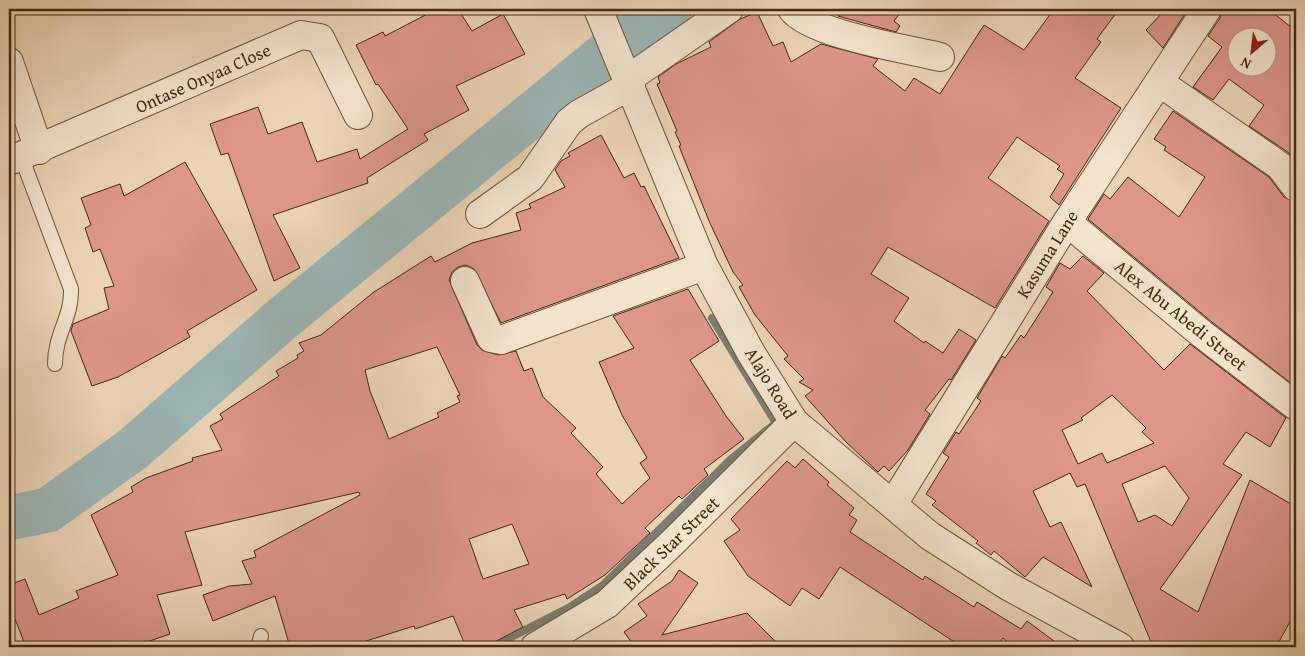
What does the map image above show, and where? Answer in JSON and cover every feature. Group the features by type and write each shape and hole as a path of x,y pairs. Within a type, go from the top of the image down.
{"street":[{"name":"Alajo Road","path":"598,9 704,266 751,353 794,422 930,536 1008,586 1120,647"},
{"path":"480,214 530,178 569,122 729,9"},
{"path":"792,9 795,13 825,30 940,58"},
{"name":"Kasuma Lane","path":"894,504 1135,114 1159,82 1207,9"},
{"name":"Ontase Onyaa Close","path":"23,156 301,34 320,38 358,115"},
{"path":"9,62 23,156"},
{"path":"1159,82 1280,166 1296,187"},
{"name":"Alex Abu Abedi Street","path":"1067,222 1202,334 1296,406"},
{"path":"465,281 491,338 501,340 704,266"},
{"name":"Black Star Street","path":"535,647 607,604 671,544 794,422"}],"lane":[{"path":"23,156 71,289 71,302 55,349 55,364"}],"building":[{"path":"437,9 458,9 472,31 503,14 525,54 456,86 469,110 424,134 428,140 367,178 368,183 273,215 300,268 274,281 228,153 221,155 210,124 258,107 268,134 302,122 317,162 357,149 360,159 408,129 378,84 376,85 356,45 383,32 385,36"},
{"path":"843,9 903,9 894,21 900,26 896,32 838,16"},
{"path":"1054,9 1119,9 1097,39 1101,42 1075,78 1121,108 1059,205 1050,197 1064,174 1057,169 1060,166 1017,137 988,178 1049,221 995,308 888,247 871,274 909,298 894,321 924,343 925,341 943,353 959,329 976,340 951,380 949,379 925,410 930,414 908,450 889,471 884,466 878,472 846,442 805,396 813,390 799,382 804,379 784,359 788,356 755,315 739,287 743,285 733,272 709,221 679,146 681,145 675,132 677,131 657,84 660,83 658,77 676,64 711,47 709,42 740,19 757,12 773,46 783,42 791,62 821,44 878,59 873,66 905,91 914,78 940,94 984,25 1024,50"},
{"path":"1166,9 1188,9 1163,48 1146,30"},
{"path":"1222,9 1268,9 1296,31 1296,162 1289,153 1249,126 1264,105 1229,79 1213,100 1193,87 1222,47 1208,36 1220,18"},
{"path":"1173,111 1269,177 1284,197 1296,202 1296,387 1212,322 1088,219 1104,194 1110,199 1128,177 1179,217 1205,177 1164,150 1166,147 1154,139"},
{"path":"601,135 624,178 634,173 641,187 644,186 679,258 501,323 474,269 466,265 458,267 452,272 449,280 477,345 482,350 498,355 516,351 524,371 532,368 543,397 576,428 571,433 603,467 596,474 622,504 650,478 640,463 647,458 622,415 599,362 634,348 613,316 688,289 719,341 690,360 726,416 744,439 704,469 708,475 682,499 679,496 645,528 650,533 605,575 567,599 565,594 514,610 523,627 485,647 466,647 453,616 415,629 414,626 347,647 290,647 275,596 213,621 203,595 229,586 252,584 242,561 256,557 254,551 360,495 359,492 185,532 202,585 157,595 170,634 132,647 26,647 15,619 9,621 9,585 25,579 39,615 79,598 76,591 118,575 91,515 133,492 131,487 146,478 193,461 192,458 222,450 210,426 223,419 220,414 279,376 276,371 298,358 297,355 304,351 299,343 321,335 374,292 431,256 435,262 472,243 521,230 516,213 531,208 529,204 565,187 555,170 561,161 570,156 568,153","holes":["437,347 460,395 457,396 460,402 437,413 439,417 389,439 370,391 365,370","512,524 529,564 483,579 469,539"]},
{"path":"185,162 257,290 187,331 190,337 118,377 92,386 71,331 73,324 109,309 104,288 114,286 100,249 93,252 85,228 91,225 81,198 120,184 124,196"},
{"path":"1083,256 1104,273 1087,291 1164,370 1190,344 1286,418 1270,447 1246,432 1223,464 1242,475 1160,589 1198,612 1250,480 1296,507 1296,611 1276,647 1161,647 1151,642 1085,484 1077,487 1070,473 1033,491 1050,527 1061,522 1092,587 1043,557 1025,577 994,551 991,555 976,543 978,541 932,505 936,501 926,494 949,457 943,453 956,432 959,434 981,401 977,398 1002,356 1005,358 1021,335 1024,338 1053,292 1046,287 1060,263 1070,269","holes":["1112,395 1146,428 1142,432 1154,443 1107,463 1102,453 1078,464 1062,430 1083,420 1081,418","1165,466 1189,498 1172,526 1155,515 1138,522 1122,484"]},
{"path":"803,459 829,482 827,485 854,508 849,515 857,520 850,532 923,580 925,576 974,607 977,602 1021,629 1027,621 1062,647 1008,647 1010,644 1003,638 997,647 962,647 840,567 819,599 802,588 790,606 748,576 724,541 740,530 731,519 787,461 795,468"},
{"path":"679,570 698,583 662,635 747,613 781,647 635,647 624,632 647,616 638,604 672,581"}],"waterway":[{"path":"9,518 48,510 133,449 283,318 644,23 670,9"},
{"path":"492,647 570,607 603,585 731,459 776,423 712,318"}]}
